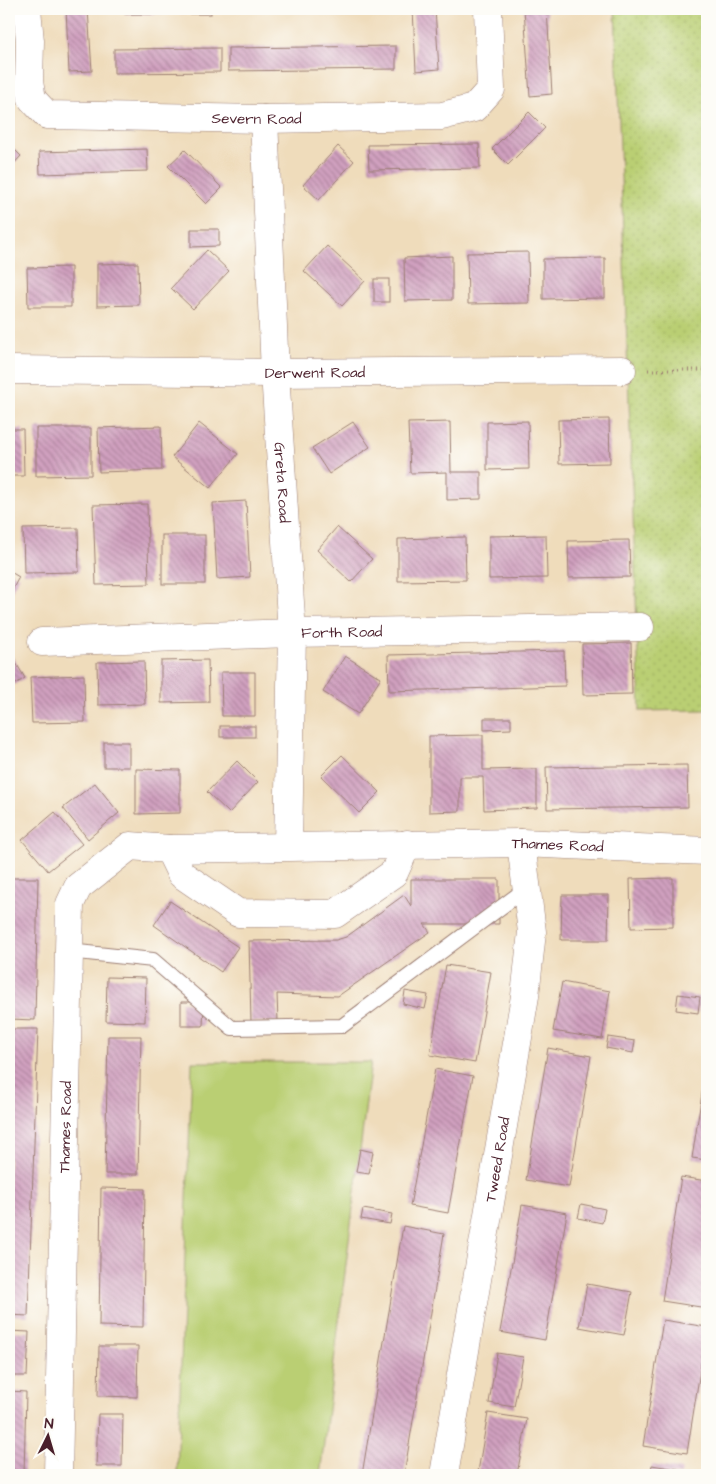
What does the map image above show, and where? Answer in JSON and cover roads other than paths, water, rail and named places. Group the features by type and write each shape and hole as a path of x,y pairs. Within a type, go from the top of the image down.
{"street":[{"name":"Severn Road","path":"27,9 30,41 29,82 32,99 47,116 264,119 442,116 474,108 491,89 488,9"},
{"name":"Greta Road","path":"264,119 276,373 292,633 288,846"},
{"name":"Derwent Road","path":"9,370 276,373 622,370"},
{"name":"Forth Road","path":"42,642 292,633 640,627"},
{"name":"Thames Road","path":"58,1475 70,904 78,887 130,846 169,849 521,843 707,850"},
{"name":"Tweed Road","path":"444,1475 525,996 532,932 528,887 521,843"},
{"path":"169,849 181,874 238,913 335,914 394,873 407,844"}],"lane":[{"path":"69,951 153,960 232,1028 342,1026 528,887"}]}
